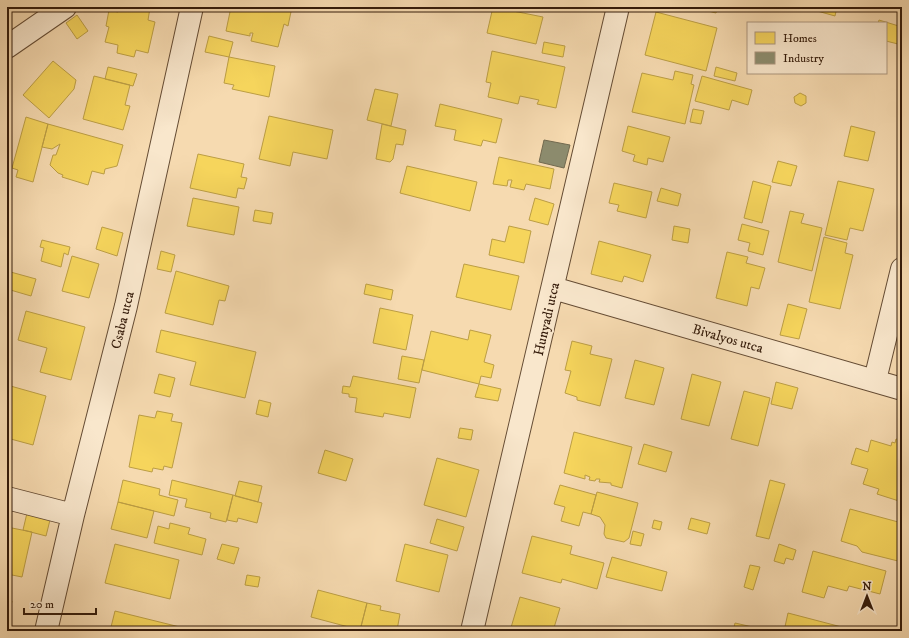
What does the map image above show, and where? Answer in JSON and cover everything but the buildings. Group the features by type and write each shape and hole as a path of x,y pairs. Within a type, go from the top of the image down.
{"street":[{"path":"7,47 65,7"},
{"name":"Csaba utca","path":"46,631 73,515 126,306 192,7"},
{"name":"Hunyadi utca","path":"472,631 618,7"},
{"path":"875,380 902,269"},
{"name":"Bivalyos utca","path":"553,288 902,389"},
{"path":"7,498 73,515"}]}
